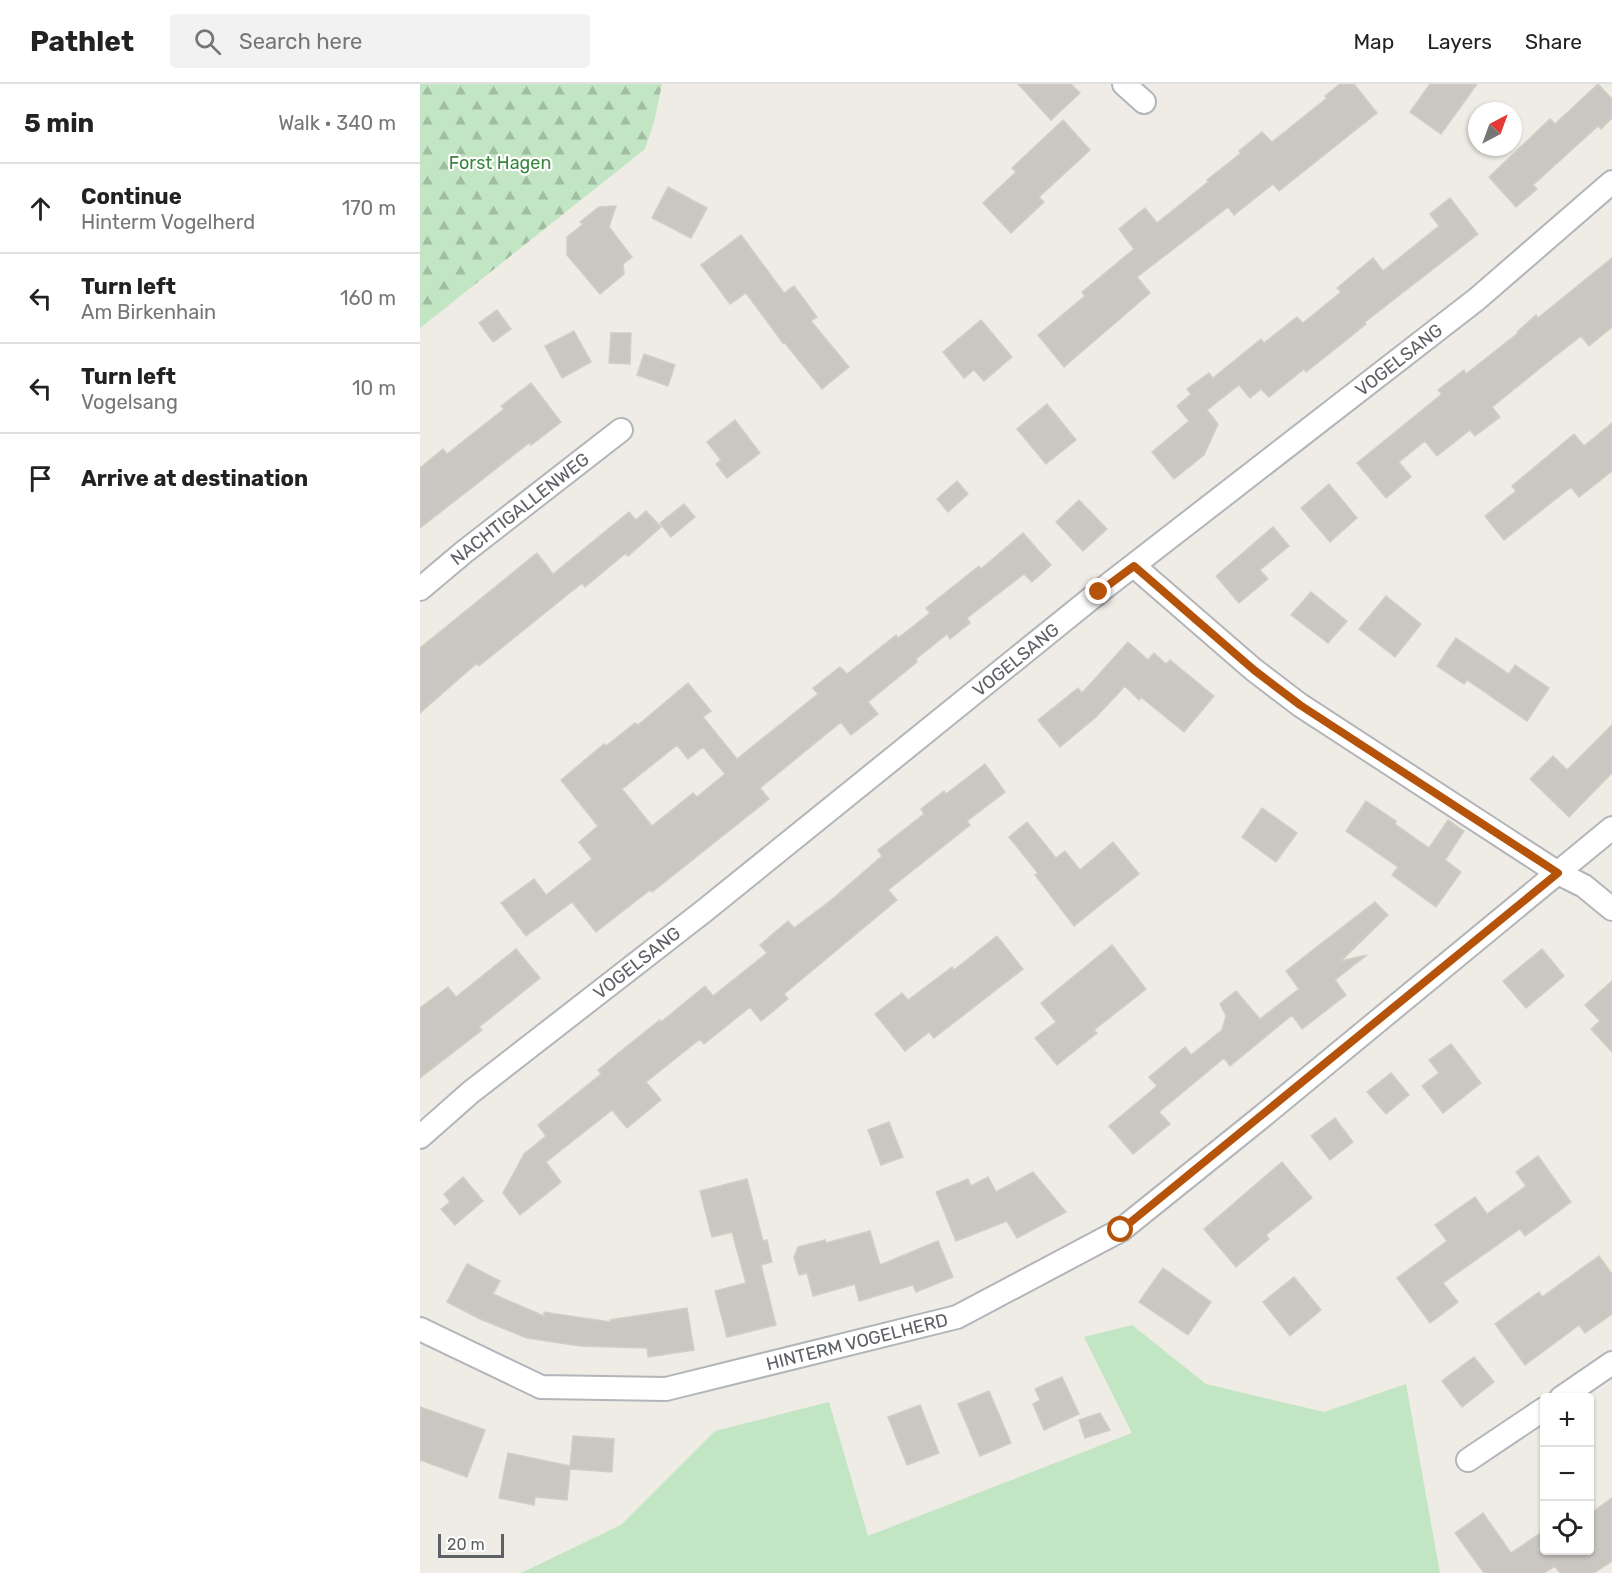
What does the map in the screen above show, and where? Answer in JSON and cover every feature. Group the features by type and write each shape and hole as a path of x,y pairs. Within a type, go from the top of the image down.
{"street":[{"path":"1124,84 1144,102"},
{"name":"VOGELSANG","path":"420,1137 471,1092 704,911 1099,592 1478,299 1612,182"},
{"name":"NACHTIGALLENWEG","path":"420,589 621,430"},
{"path":"1134,566 1254,670 1300,705 1558,873 1584,886 1612,909"},
{"name":"HINTERM VOGELHERD","path":"420,1329 541,1387 666,1389 957,1317 1121,1230 1612,828"},
{"path":"1568,1393 1612,1363"},
{"path":"1468,1460 1540,1411"}],"green space":[{"name":"Forst Hagen","path":"420,84 662,84 654,122 645,149 420,328"},
{"path":"1132,1325 1206,1384 1324,1412 1406,1384 1440,1573 521,1573 621,1525 715,1431 829,1402 868,1536 1132,1433 1084,1337"}],"building":[{"path":"1018,84 1071,84 1080,93 1051,120"},
{"path":"1340,84 1354,84 1377,113 1279,191 1273,184 1234,215 1228,207 1137,277 1150,293 1064,367 1038,335 1085,296 1082,292 1134,249 1119,229 1145,208 1157,223 1208,182 1207,180 1241,153 1239,151 1262,132 1272,142 1327,98 1325,96"},
{"path":"1430,84 1477,84 1441,134 1410,112"},
{"path":"1598,84 1612,99 1612,118 1601,129 1598,126 1533,185 1537,189 1516,207 1489,177 1511,156 1522,156 1522,146 1550,119 1555,124"},
{"path":"1063,120 1090,150 1039,197 1044,202 1011,233 983,203 1016,172 1012,168"},
{"path":"668,187 707,208 691,238 652,218"},
{"path":"1450,198 1478,234 1365,322 1366,324 1306,372 1304,369 1269,397 1261,389 1250,398 1239,385 1207,410 1218,424 1204,455 1174,479 1152,452 1189,421 1177,406 1191,394 1187,389 1209,373 1213,378 1261,339 1264,343 1297,317 1303,323 1341,292 1337,288 1373,258 1383,271 1439,226 1430,214"},
{"path":"616,206 609,227 632,257 623,264 624,274 600,294 567,255 567,237 583,224 580,222 599,207"},
{"path":"741,235 784,293 794,286 817,317 811,321 849,367 822,389 783,343 746,293 730,304 701,265"},
{"path":"1612,258 1612,327 1589,346 1581,336 1544,365 1492,407 1500,417 1475,436 1470,430 1437,456 1425,441 1399,462 1411,477 1386,498 1357,463 1442,394 1438,390 1464,370 1466,374 1518,333 1536,315 1538,318"},
{"path":"497,310 511,329 493,342 479,323"},
{"path":"981,320 1012,357 984,381 974,370 964,378 943,352"},
{"path":"574,331 591,362 562,378 545,346"},
{"path":"611,333 631,333 630,364 609,363"},
{"path":"644,354 675,365 668,386 637,375"},
{"path":"531,383 561,422 531,445 529,443 420,528 420,468 443,449 447,454 504,409 501,406"},
{"path":"1047,404 1076,440 1046,464 1017,429"},
{"path":"735,420 760,453 727,478 716,464 721,460 707,442"},
{"path":"1612,423 1612,471 1579,497 1571,487 1504,540 1485,516 1516,491 1512,486 1574,434 1584,446"},
{"path":"957,481 968,494 948,512 937,499"},
{"path":"1329,484 1357,518 1330,542 1301,508"},
{"path":"1079,500 1107,529 1083,551 1056,522"},
{"path":"684,504 695,517 671,537 660,523"},
{"path":"646,511 661,527 628,556 626,553 585,587 582,583 479,666 477,663 420,713 420,648 537,553 553,574 629,512 636,520"},
{"path":"1273,527 1289,546 1260,570 1268,579 1239,603 1216,576"},
{"path":"1023,533 1051,565 1032,582 1024,574 967,618 970,623 950,639 947,634 916,659 917,662 868,702 878,714 851,735 841,722 760,788 769,799 652,892 650,890 596,932 572,902 526,936 501,903 534,879 546,895 592,859 579,842 598,826 561,780 604,744 606,746 635,723 638,725 688,683 711,711 703,717 737,759 818,694 813,688 840,667 847,674 896,635 898,638 930,613 926,608 979,566 981,569","holes":["677,745 688,759 703,747 725,774 697,797 693,793 652,826 622,789"]},
{"path":"1311,592 1347,621 1328,643 1291,615"},
{"path":"1386,596 1421,624 1395,657 1359,629"},
{"path":"1456,638 1509,674 1515,665 1549,688 1527,721 1467,680 1464,684 1437,666"},
{"path":"1128,642 1148,660 1154,653 1166,664 1170,660 1214,696 1184,732 1141,697 1139,700 1125,686 1096,717 1060,747 1038,720 1078,688 1082,693"},
{"path":"1612,725 1612,773 1569,817 1530,779 1553,756 1567,770"},
{"path":"985,764 1005,792 967,821 970,825 888,890 897,900 784,994 788,999 761,1021 750,1007 704,1044 700,1039 646,1082 661,1100 627,1128 612,1110 546,1162 561,1182 520,1215 503,1193 524,1154 546,1136 538,1125 601,1074 598,1070 616,1055 705,986 713,996 767,953 760,945 788,921 794,928 830,901 882,856 878,850 924,814 921,809 944,791 946,794"},
{"path":"1366,801 1396,821 1395,824 1429,848 1448,820 1464,831 1445,860 1461,872 1436,907 1392,875 1398,867 1346,831"},
{"path":"1262,808 1297,833 1276,862 1242,837"},
{"path":"1027,822 1056,858 1065,851 1080,870 1113,842 1139,874 1074,926 1035,875 1038,873 1009,837"},
{"path":"1375,902 1388,915 1341,961 1367,955 1335,980 1346,995 1302,1029 1292,1015 1230,1066 1224,1058 1159,1112 1170,1124 1133,1154 1109,1126 1157,1086 1149,1077 1185,1047 1191,1055 1222,1030 1226,1016 1220,1004 1236,991 1260,1019 1299,989 1286,971"},
{"path":"997,936 1023,969 934,1038 929,1032 905,1051 875,1014 902,993 908,1000 952,967 954,970"},
{"path":"1112,945 1146,989 1094,1030 1097,1033 1057,1065 1035,1038 1056,1022 1041,1003"},
{"path":"516,949 540,978 479,1027 482,1030 420,1078 420,1008 448,987 456,997"},
{"path":"1542,949 1564,976 1526,1008 1503,981"},
{"path":"1612,981 1612,1052 1591,1029 1600,1021 1585,1005"},
{"path":"1451,1044 1481,1083 1443,1113 1422,1086 1439,1073 1429,1060"},
{"path":"1391,1073 1409,1095 1386,1114 1367,1092"},
{"path":"1335,1118 1353,1142 1330,1160 1311,1136"},
{"path":"889,1122 903,1157 881,1165 868,1130"},
{"path":"1538,1156 1571,1202 1525,1236 1520,1229 1443,1283 1458,1302 1430,1323 1397,1278 1447,1241 1435,1225 1475,1197 1487,1214 1526,1186 1516,1172"},
{"path":"1282,1162 1312,1198 1266,1235 1269,1239 1236,1267 1204,1229"},
{"path":"1033,1172 1066,1212 1017,1238 1007,1221 956,1241 936,1192 968,1179 971,1186 988,1177 996,1192"},
{"path":"463,1177 483,1201 455,1225 441,1209 450,1202 444,1194"},
{"path":"747,1179 763,1241 767,1240 772,1262 761,1265 776,1325 727,1337 715,1291 746,1283 732,1232 712,1237 700,1191"},
{"path":"870,1231 880,1265 938,1241 953,1277 916,1292 913,1285 859,1301 855,1284 813,1296 807,1273 799,1275 794,1257 798,1247 825,1240 826,1243"},
{"path":"1599,1256 1612,1274 1612,1314 1585,1333 1579,1325 1525,1365 1495,1324 1539,1292 1542,1297"},
{"path":"467,1264 500,1281 493,1294 544,1316 544,1312 610,1322 610,1320 687,1308 694,1350 648,1357 647,1348 580,1346 527,1338 480,1319 447,1302"},
{"path":"1163,1268 1211,1302 1188,1335 1139,1302"},
{"path":"1294,1277 1321,1310 1290,1336 1263,1302"},
{"path":"1474,1357 1494,1382 1462,1407 1442,1381"},
{"path":"1062,1377 1079,1414 1044,1430 1033,1404 1040,1400 1035,1389"},
{"path":"989,1391 1011,1443 980,1456 958,1404"},
{"path":"920,1405 939,1453 907,1465 888,1417"},
{"path":"420,1407 485,1430 467,1477 420,1460"},
{"path":"1100,1413 1110,1430 1085,1438 1079,1420"},
{"path":"573,1436 614,1439 612,1472 570,1469 567,1500 535,1497 534,1505 499,1498 508,1453 570,1466"},
{"path":"1612,1498 1612,1561 1594,1573 1560,1573 1555,1566 1544,1573 1484,1573 1455,1533 1483,1513 1511,1553 1540,1533 1540,1555 1594,1555 1594,1511"}],"route":[{"path":"1099,592 1134,566 1254,670 1300,705 1558,873 1121,1230"}]}
